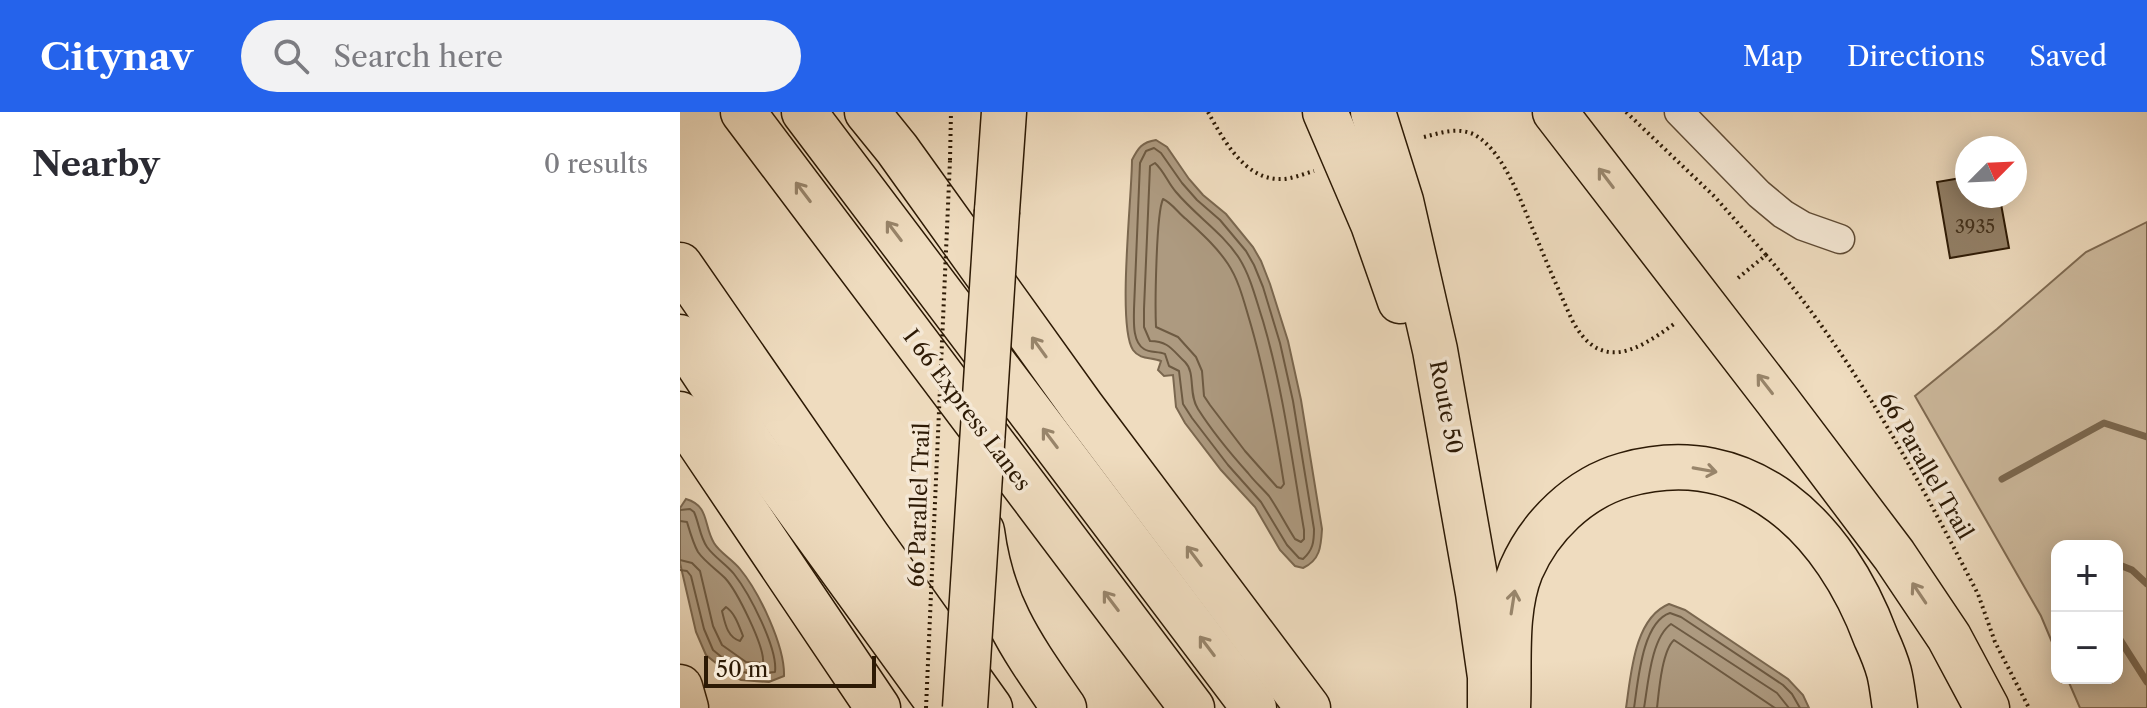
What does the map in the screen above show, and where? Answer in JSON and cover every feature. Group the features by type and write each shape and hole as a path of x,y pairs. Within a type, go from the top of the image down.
{"highway":[{"name":"I 66 Express Lanes","path":"743,112 1192,708"},
{"path":"804,112 1254,708"},
{"path":"867,112 897,149 1082,407 1308,708"},
{"path":"965,708 1004,112"},
{"path":"1325,112 1373,224 1400,300 1478,593"},
{"name":"Route 50","path":"1373,112 1401,201 1435,350 1478,593 1490,677 1490,708"},
{"path":"1555,112 1894,555 1949,637 1987,708"},
{"path":"680,265 990,708"},
{"path":"680,337 755,450 942,708"},
{"path":"680,414 878,708"},
{"path":"1508,708 1513,595 1531,549 1569,505 1591,489 1643,470 1671,467 1699,468 1751,483 1801,518 1840,566 1868,614 1889,673 1895,708"},
{"path":"978,492 984,545 998,599 1010,627 1064,708"},
{"path":"1949,637 1964,708"},
{"path":"680,687 686,708"}],"street":[{"path":"1679,112 1759,194 1783,214 1803,226 1840,239"}],"path":[{"name":"66 Parallel Trail","path":"926,708 951,112"},
{"path":"1208,112 1233,152 1254,171 1279,180 1316,171"},
{"name":"66 Parallel Trail","path":"1626,112 1715,197 1791,284 1880,413 1978,594 1995,642 2029,708"},
{"path":"1424,137 1448,131 1469,133 1483,140 1492,150 1511,181 1572,320 1590,345 1615,352 1629,351 1646,344 1674,324"},
{"path":"1738,278 1766,255"}],"shaded area":[{"path":"2147,222 2147,708 2080,708 2070,684 2123,684 2123,540 2051,540 2051,640 2041,616 1915,396 2086,252"}],"water":[{"path":"1156,140 1167,147 1189,179 1226,214 1253,247 1270,284 1288,341 1301,400 1322,529 1318,552 1313,561 1303,568 1295,566 1280,550 1255,507 1221,470 1185,423 1176,407 1173,375 1164,376 1158,370 1161,361 1136,353 1128,336 1126,289 1132,160 1141,146"},
{"path":"686,499 703,511 714,543 740,569 755,591 776,635 784,676 769,682 741,680 706,655 696,632 680,563 680,508"},
{"path":"1669,604 1685,610 1788,679 1803,695 1809,708 1626,708 1641,634 1657,611"}],"building":[{"path":"1955,179 1955,208 2002,208 2009,248 1950,258 1937,182"}],"waterway":[{"path":"2002,479 2104,423 2147,437"},
{"path":"2123,566 2132,570 2147,584"},
{"path":"2123,644 2147,682"}]}
